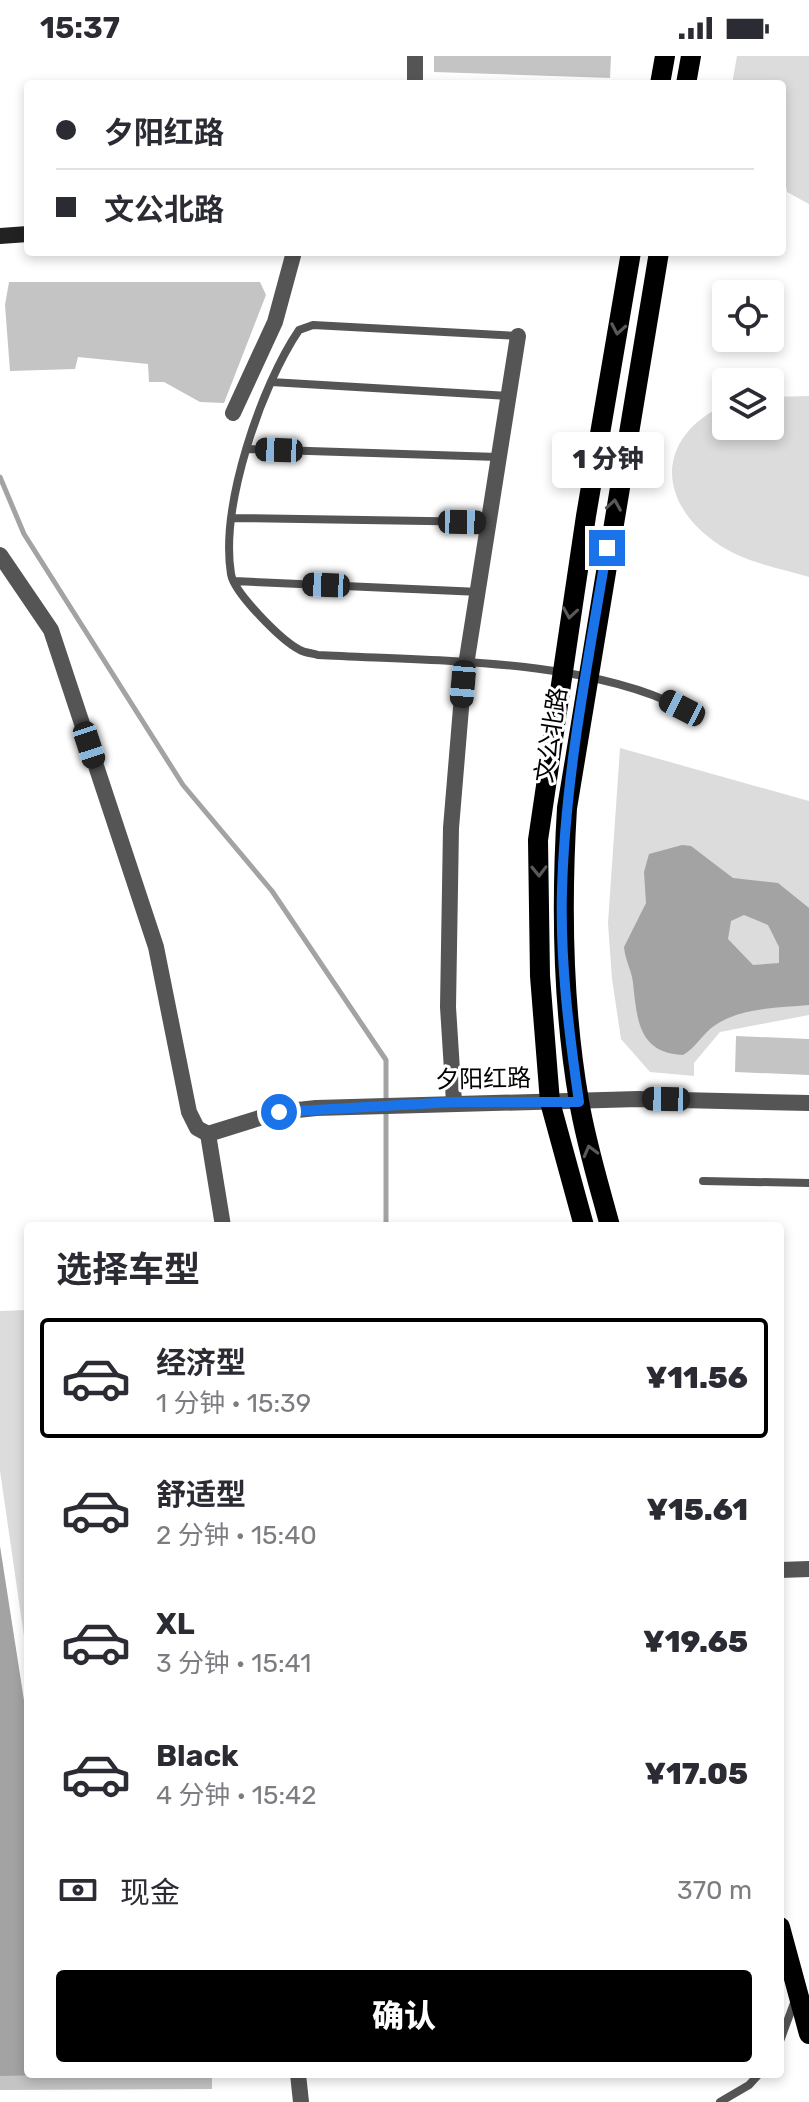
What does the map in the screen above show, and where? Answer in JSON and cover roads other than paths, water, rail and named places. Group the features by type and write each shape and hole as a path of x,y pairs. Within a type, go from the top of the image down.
{"main road":[{"path":"661,80 665,56"},
{"path":"687,80 691,56"},
{"path":"0,236 24,234"},
{"name":"文公北路","path":"583,1222 550,1102 540,976 538,840 561,674 630,256"},
{"name":"文公北路","path":"609,1222 579,1102 566,1012 562,893 567,808 586,679 658,256"},
{"path":"784,1939 803,1994 809,2034"}],"street":[{"path":"415,56 415,80"},
{"path":"233,413 275,322 293,256"},
{"path":"454,1102 448,1007 451,828 467,664 518,336"},
{"path":"0,555 51,630 156,947 189,1112 197,1128 208,1134 222,1222"},
{"name":"夕阳红路","path":"208,1134 279,1112 375,1105 638,1099 809,1103"},
{"path":"784,1570 809,1569"},
{"path":"298,2078 301,2102"}],"lane":[{"path":"518,336 313,325 299,330 271,382 239,476 230,546 234,581 239,592 300,650 318,655 467,664 561,674 653,693 682,708"},
{"path":"271,382 509,396"},
{"path":"247,449 500,457"},
{"path":"233,518 490,522"},
{"path":"234,581 480,592"},
{"path":"703,1181 809,1183"},
{"path":"784,2033 803,1994"},
{"path":"720,2102 755,2078"}],"waterway":[{"path":"0,477 24,534 183,785 272,891 386,1060 386,1222"}]}
